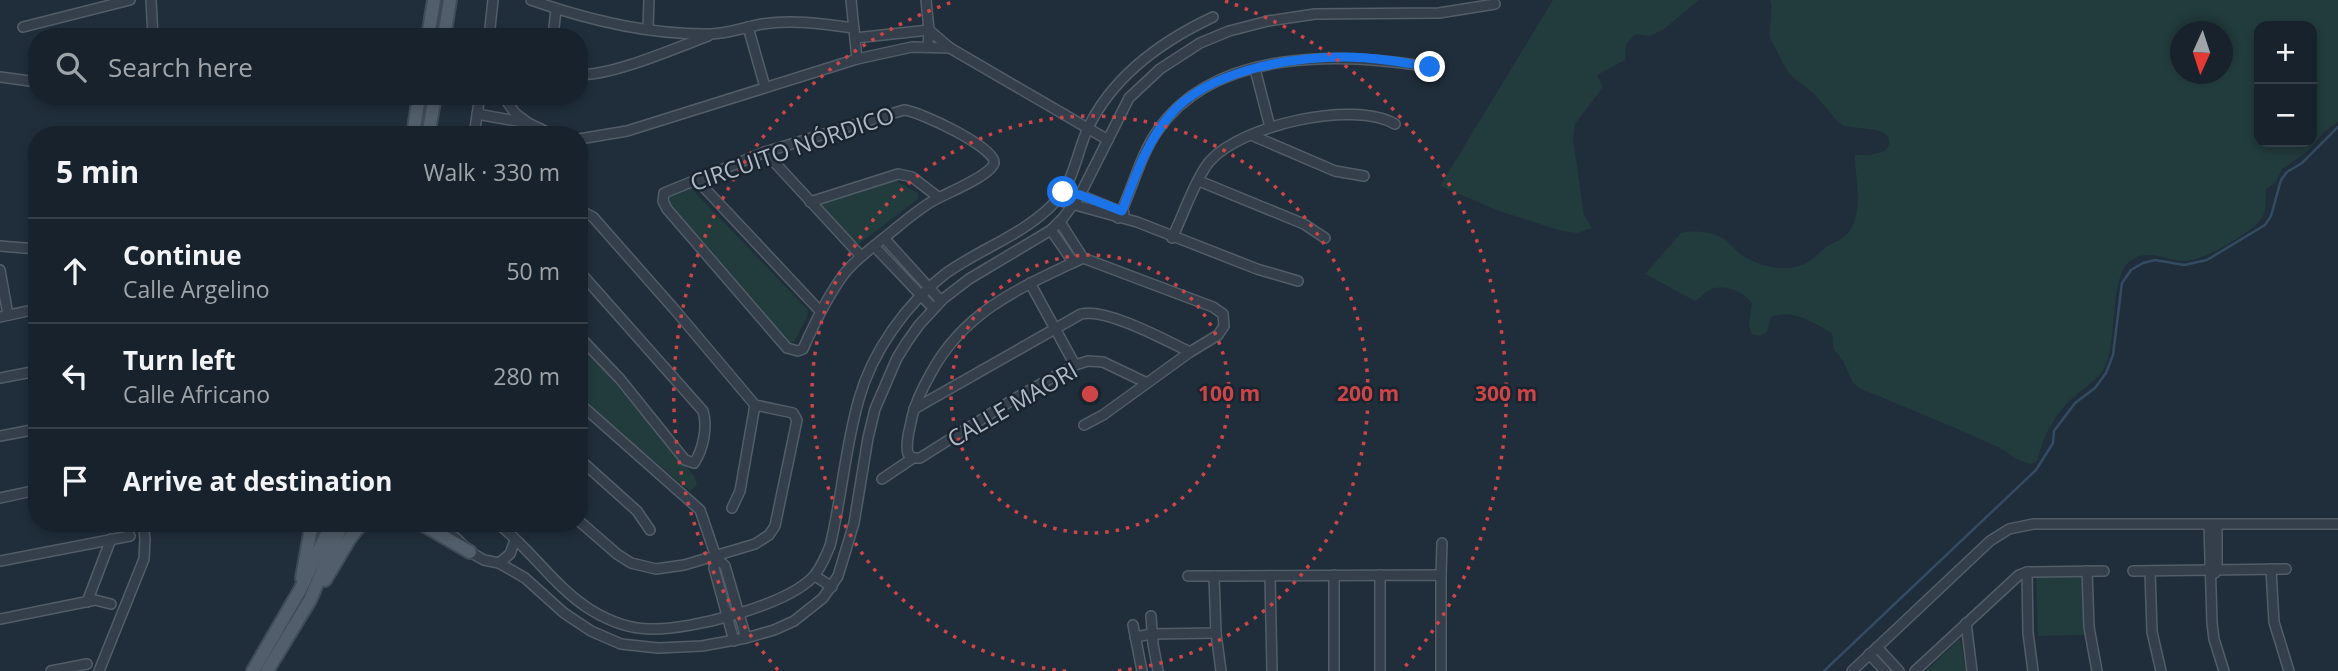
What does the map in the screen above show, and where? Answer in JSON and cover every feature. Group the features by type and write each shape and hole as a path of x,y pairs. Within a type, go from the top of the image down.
{"main road":[{"path":"429,28 434,0"},
{"path":"445,28 450,0"},
{"path":"414,126 418,105"},
{"path":"430,126 433,105"},
{"path":"305,595 311,532"},
{"path":"253,671 305,595 329,532"},
{"path":"267,671 338,532"},
{"path":"305,595 318,590 355,532"},
{"path":"436,532 470,552"}],"street":[{"path":"23,27 130,0"},
{"path":"151,0 153,28"},
{"path":"490,28 493,0"},
{"path":"531,0 624,27 713,34"},
{"path":"648,29 649,0"},
{"path":"851,0 857,59"},
{"path":"926,0 928,47"},
{"path":"449,532 470,552 484,560 499,563 525,578 564,613 591,631 621,644 679,648 734,641 774,630 794,621 816,605 832,586 846,552 875,409 897,358 919,325 941,301 968,279 1060,222 1077,200 1129,98 1160,68 1200,43 1229,31 1268,21 1315,14 1439,13 1495,4"},
{"path":"554,28 556,9"},
{"path":"506,532 568,593 591,610 615,622 636,628 666,629 688,626 740,612 791,593 815,576 833,534 859,397 885,341 925,291 972,256 1022,229 1060,196 1088,127 1130,71 1166,42 1213,17"},
{"path":"588,75 615,69 713,34 765,23 801,23 854,33 929,30 950,48 1108,139"},
{"path":"748,27 765,87"},
{"path":"588,138 627,131 857,59 901,49 950,48"},
{"path":"1120,214 1144,155 1157,131 1190,97 1209,85 1255,69 1312,58 1344,57 1398,61 1430,67"},
{"path":"1255,69 1270,127"},
{"path":"0,77 28,81"},
{"path":"475,126 478,105"},
{"path":"509,105 515,113 534,126"},
{"name":"CIRCUITO NÓRDICO","path":"897,111 913,111 989,151 994,163 990,170 938,197 860,255 845,272 820,311 803,349 793,350 782,344 667,209 662,196 666,191 765,152 897,111"},
{"path":"477,114 528,123"},
{"path":"1172,238 1207,164 1218,153 1251,135 1270,127 1342,114 1369,114 1384,117 1395,124"},
{"path":"1251,135 1335,171 1364,176"},
{"path":"765,152 860,255"},
{"path":"810,202 898,174 912,177 938,197"},
{"path":"696,179 820,311"},
{"path":"1199,181 1304,225 1325,238"},
{"path":"1060,196 1120,214 1172,238 1298,281"},
{"path":"588,214 676,310 755,405 793,413 796,416 778,516 775,526 764,540 716,557 668,568 643,567 617,554 588,530"},
{"path":"1060,222 1083,258 1213,307 1219,310 1224,319 1224,326 1217,335 1103,415 1084,425"},
{"path":"1051,230 1073,262"},
{"path":"884,238 925,291 933,308"},
{"path":"0,246 28,248"},
{"path":"874,246 925,291 941,301"},
{"path":"913,458 908,454 907,445 914,408 938,360 957,336 992,305 1030,283 1083,258"},
{"path":"0,270 4,316 28,311"},
{"path":"588,281 698,405 705,419 705,433 696,460 690,463 685,460 620,379 588,345"},
{"path":"1030,283 1075,365"},
{"path":"914,408 1055,328 1089,312 1102,314 1190,352"},
{"name":"CALLE MAORI","path":"881,479 1075,365 1088,361 1103,362 1147,383"},
{"path":"0,378 28,373"},
{"path":"732,508 740,491 755,405"},
{"path":"588,411 700,510 716,557 725,566 746,638"},
{"path":"0,436 28,431"},
{"path":"588,467 637,511 650,530"},
{"path":"0,498 28,492"},
{"path":"1852,671 1998,534 2010,529 2033,524 2338,524"},
{"path":"2213,525 2214,639 2224,671"},
{"path":"99,671 144,559 144,532"},
{"path":"457,532 457,538"},
{"path":"0,561 130,536"},
{"path":"87,602 111,540"},
{"path":"499,563 510,554 514,540"},
{"path":"1441,671 1442,544"},
{"path":"716,557 714,568 734,641"},
{"path":"2271,569 2274,622 2289,671"},
{"path":"2133,571 2286,569"},
{"path":"2087,571 2089,627 2097,671"},
{"path":"1915,671 2012,581 2027,572 2104,571"},
{"path":"2150,571 2152,632 2161,671"},
{"path":"2027,572 2028,633 2033,671"},
{"path":"1334,575 1334,671"},
{"path":"1380,575 1380,671"},
{"path":"1188,576 1441,575"},
{"path":"815,576 832,586"},
{"path":"1214,576 1216,633 1221,671"},
{"path":"1270,576 1272,671"},
{"path":"718,585 730,582"},
{"path":"0,619 96,600 111,604"},
{"path":"1151,616 1158,671"},
{"path":"1966,623 1972,671"},
{"path":"1133,625 1142,671"},
{"path":"1135,637 1216,633"},
{"path":"1877,647 1899,671"},
{"path":"1870,654 1885,671"},
{"path":"54,671 87,664"}],"green space":[{"path":"1553,0 1699,0 1664,29 1650,36 1635,34 1626,45 1625,60 1597,75 1603,87 1575,124 1573,139 1584,215 1592,228 1577,233 1562,231 1499,211 1440,186"},
{"path":"1770,0 2338,0 2338,122 2317,140 2317,21 2254,21 2254,147 2311,147 2282,169 2275,183 2266,189 2263,216 2240,237 2216,250 2186,261 2150,255 2129,262 2119,282 2109,355 2105,366 2096,379 2062,409 2047,434 2038,460 2031,464 1967,433 1859,388 1853,383 1843,361 1833,348 1832,333 1810,321 1795,315 1779,315 1771,317 1767,332 1760,336 1752,334 1749,326 1752,303 1739,292 1715,288 1695,301 1645,274 1681,233 1713,234 1723,238 1739,253 1754,261 1770,267 1788,268 1807,262 1844,237 1851,229 1857,209 1855,155 1885,151 1889,138 1883,132 1844,126 1814,94 1789,74 1770,38"},
{"path":"894,180 918,193 918,199 859,244 854,244 823,207 823,202"},
{"path":"691,188 808,310 794,342 787,343 667,205 669,193"},
{"path":"588,352 695,477 697,485 690,491 588,406"},
{"path":"2085,573 2087,635 2038,636 2036,575"},
{"path":"1960,639 1966,671 1926,671"}],"waterway":[{"path":"1824,671 2036,470 2053,443 2054,431 2075,403 2095,388 2106,373 2113,355 2122,283 2131,270 2155,260 2184,265 2207,260 2265,225 2271,216 2281,180 2338,127"}],"route":[{"path":"1063,192 1080,195 1122,211 1144,155 1157,131 1190,97 1227,77 1312,58 1370,58 1430,67"}]}
